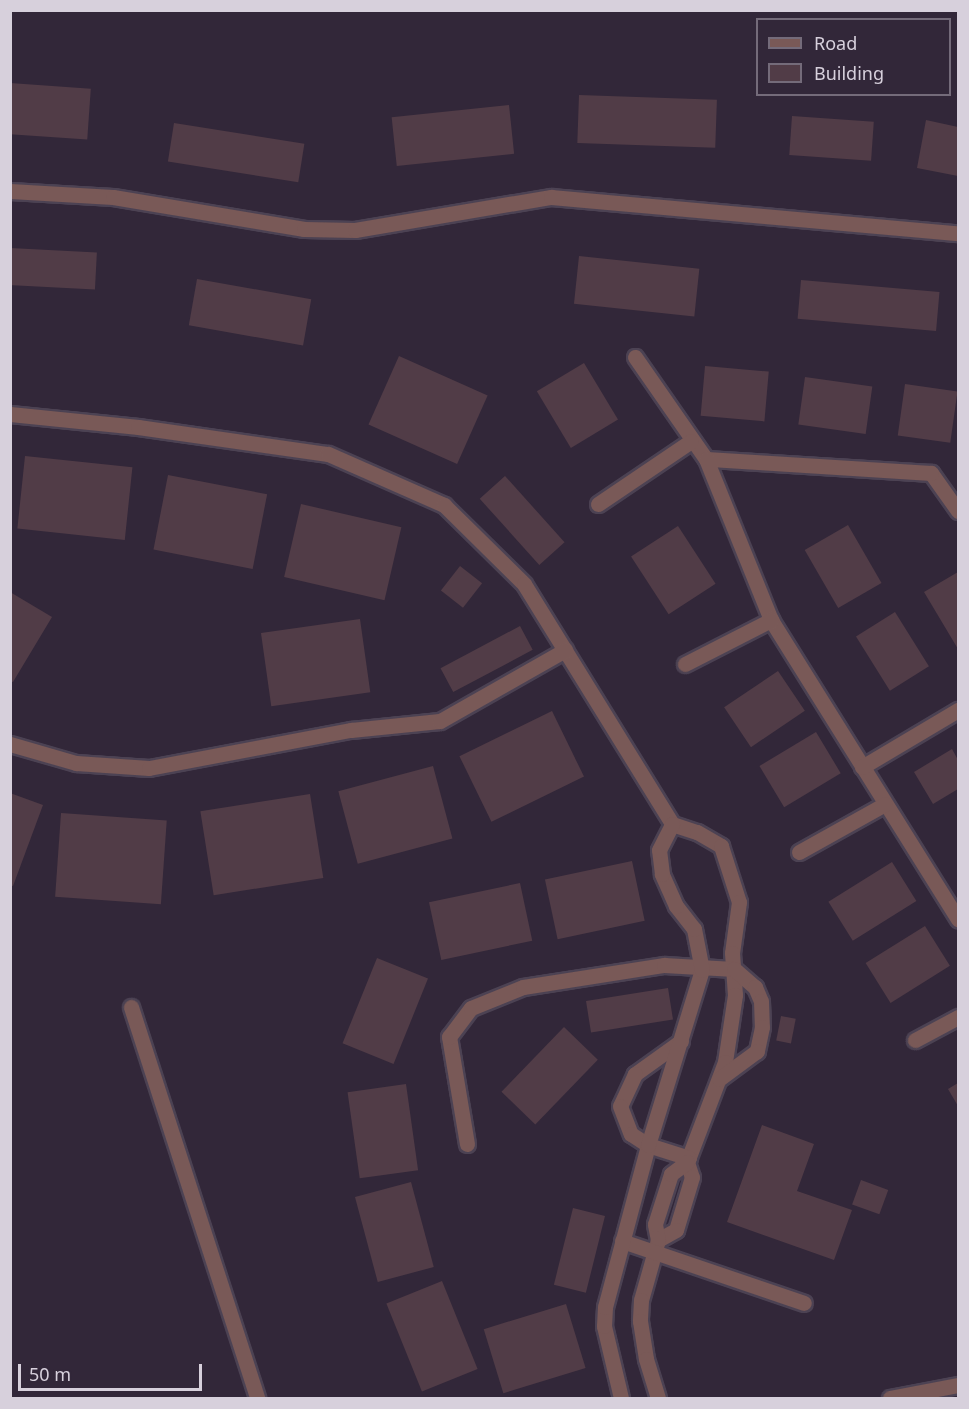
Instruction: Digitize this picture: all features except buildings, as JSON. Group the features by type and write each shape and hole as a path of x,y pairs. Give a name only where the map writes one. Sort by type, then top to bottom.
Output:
{"street":[{"path":"10,191 113,196 304,229 355,230 551,197 958,233"},
{"path":"635,357 706,459 771,620 958,919"},
{"path":"10,414 138,427 328,454 444,505 524,584 672,824 697,832 721,846 739,902 734,969 735,995 725,1062 688,1160 671,1174 655,1224 656,1246 640,1321 658,1398"},
{"path":"598,504 692,441"},
{"path":"706,459 931,473 958,511"},
{"path":"685,664 771,620"},
{"path":"10,744 76,763 149,768 351,730 440,721 566,650"},
{"path":"862,767 958,710"},
{"path":"799,852 885,804"},
{"path":"621,1398 604,1326 622,1241 648,1145 702,970 694,929 676,906 662,874 659,850 672,824"},
{"path":"467,1144 449,1037 471,1008 523,987 606,971 664,965 702,970 734,969 755,987 761,1001 762,1027 757,1051 719,1079"},
{"path":"131,1007 257,1398"},
{"path":"915,1040 958,1017"},
{"path":"681,1041 654,1057 624,1091 620,1106 624,1123 631,1134 648,1145 688,1160"},
{"path":"656,1246 676,1230 692,1177 688,1160"},
{"path":"622,1241 656,1246 804,1303"},
{"path":"890,1398 958,1385"}]}
